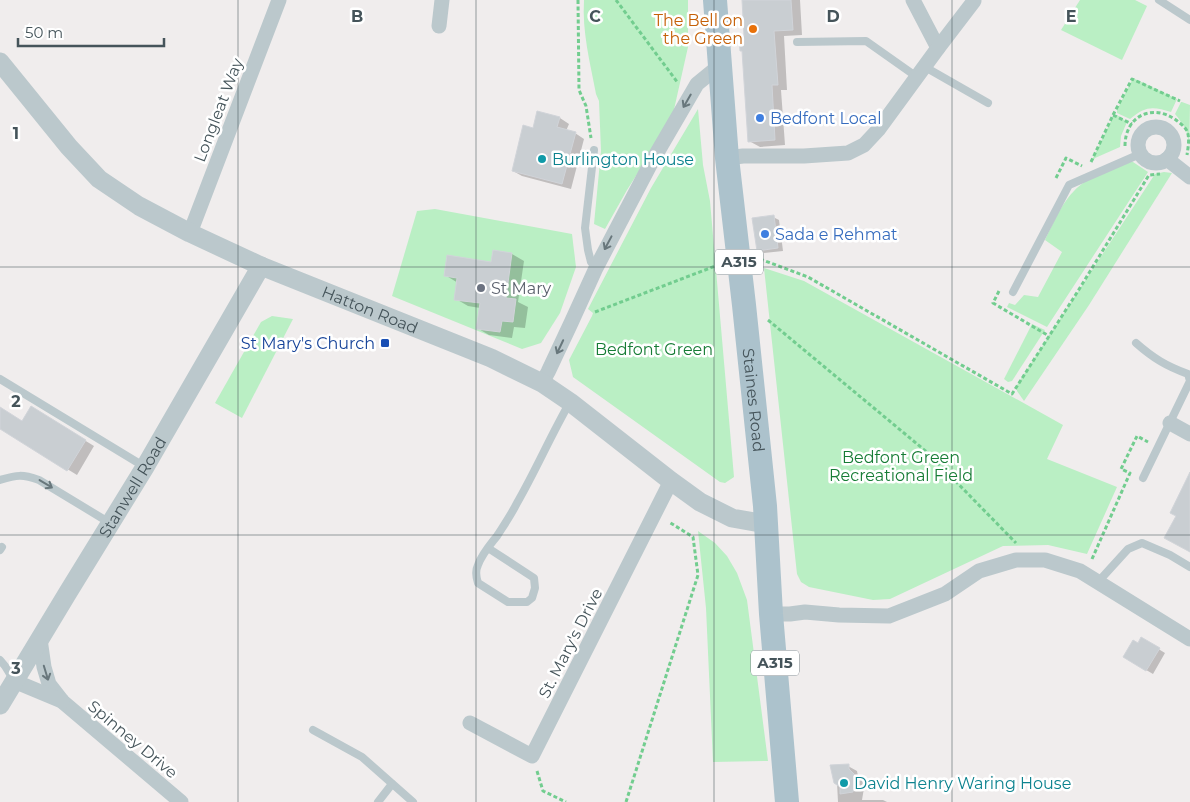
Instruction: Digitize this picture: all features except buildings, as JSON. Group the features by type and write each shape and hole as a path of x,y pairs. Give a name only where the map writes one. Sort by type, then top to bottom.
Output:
{"main road":[{"name":"Staines Road","path":"716,0 727,158 766,524 771,614 787,802"}],"street":[{"name":"Longleat Way","path":"190,233 279,0"},
{"path":"439,26 442,0"},
{"path":"913,0 938,48"},
{"path":"727,158 848,153 864,145 878,130 974,0"},
{"name":"Hatton Road","path":"0,62 69,147 99,179 139,206 190,233 261,266 491,358 542,383 570,402 671,482 700,502 732,518 766,524"},
{"path":"542,383 596,268 651,163 697,84 720,66"},
{"path":"1153,126 1159,126 1169,132 1174,143 1171,155 1162,162 1149,162 1132,154 1138,149 1137,143 1142,132 1153,126"},
{"path":"1167,159 1190,177"},
{"name":"Stanwell Road","path":"0,704 145,467 261,266"},
{"path":"1170,423 1190,434"},
{"name":"St. Mary's Drive","path":"532,756 671,482"},
{"path":"771,614 805,612 889,616 945,594 979,571 1016,560 1045,560 1080,571 1190,639"},
{"name":"Spinney Drive","path":"40,639 44,667 49,684 63,702 181,802"},
{"name":"Spinney Drive","path":"14,681 63,702"},
{"path":"470,723 532,756"}],"lane":[{"path":"1158,0 1190,20"},
{"path":"797,42 866,41 921,72 988,104"},
{"path":"594,150 585,228 591,262 596,268"},
{"path":"1013,292 1069,185 1132,154"},
{"path":"1136,343 1151,356 1172,369 1188,374 1190,381 1143,478"},
{"path":"0,379 145,467"},
{"path":"488,548 534,578 535,588 532,598 527,602 508,602 478,583 476,576 478,565 488,548 517,504 570,402"},
{"path":"0,480 17,475 39,480 111,523"},
{"path":"1098,582 1128,549 1142,543 1170,555 1190,567"},
{"path":"0,660 14,681"},
{"path":"313,730 362,757 413,802"},
{"path":"378,802 392,784"}],"path":[{"path":"578,0 579,90 586,106 594,150"},
{"path":"616,0 683,90"},
{"path":"1087,169 1132,80 1180,101"},
{"path":"1132,154 1125,138 1129,127 1139,116 1150,112 1162,113 1172,117 1187,131 1189,142 1187,155 1190,160"},
{"path":"1113,116 1132,124"},
{"path":"755,257 808,277 1012,394 1148,175"},
{"path":"593,313 721,263"},
{"path":"1001,287 993,303 1049,336"},
{"path":"766,319 928,453 1019,546"},
{"path":"626,802 698,575 693,538 655,512"},
{"path":"532,756 543,791 566,802"}],"green space":[{"path":"584,0 688,0 688,47 673,114 605,229 594,224 601,151 599,101 587,47 584,24"},
{"path":"1080,0 1135,0 1147,6 1122,60 1061,30"},
{"path":"1133,78 1177,99 1171,112 1149,108 1130,119 1117,113"},
{"path":"1181,102 1190,105 1189,155 1187,133 1175,114"},
{"name":"Bedfont Green","path":"698,109 703,165 710,201 734,477 725,483 720,482 573,377 569,360 592,316 593,313 588,309 651,188"},
{"path":"1117,115 1127,122 1121,136 1120,147 1095,158 1093,161 1113,117"},
{"path":"1127,158 1148,172 1047,327 1007,307 1009,303 1015,305 1024,295 1038,297 1062,252 1045,240 1052,224 1070,195 1088,180"},
{"path":"1172,173 1089,305 1024,401 1017,391 1017,385 1155,174"},
{"path":"435,209 572,234 576,267 560,313 541,343 522,349 392,296 417,211"},
{"name":"Bedfont Green Recreational Field","path":"764,268 804,281 1063,425 1047,459 1117,487 1087,554 1048,545 1003,546 890,599 873,600 809,587 801,582 797,574"},
{"path":"272,316 293,319 242,418 215,403 261,322"},
{"path":"1032,324 1045,330 1012,381 1008,382 1004,379"},
{"path":"698,531 715,543 727,556 737,573 747,600 768,761 713,762 706,608"}],"place":[{"name":"The Bell on the Green","path":"753,29"},
{"name":"Bedfont Local","path":"760,118"},
{"name":"Burlington House","path":"542,159"},
{"name":"Sada e Rehmat","path":"765,234"},
{"name":"St Mary","path":"481,288"},
{"name":"St Mary's Church","path":"385,343"},
{"name":"David Henry Waring House","path":"844,783"}]}
